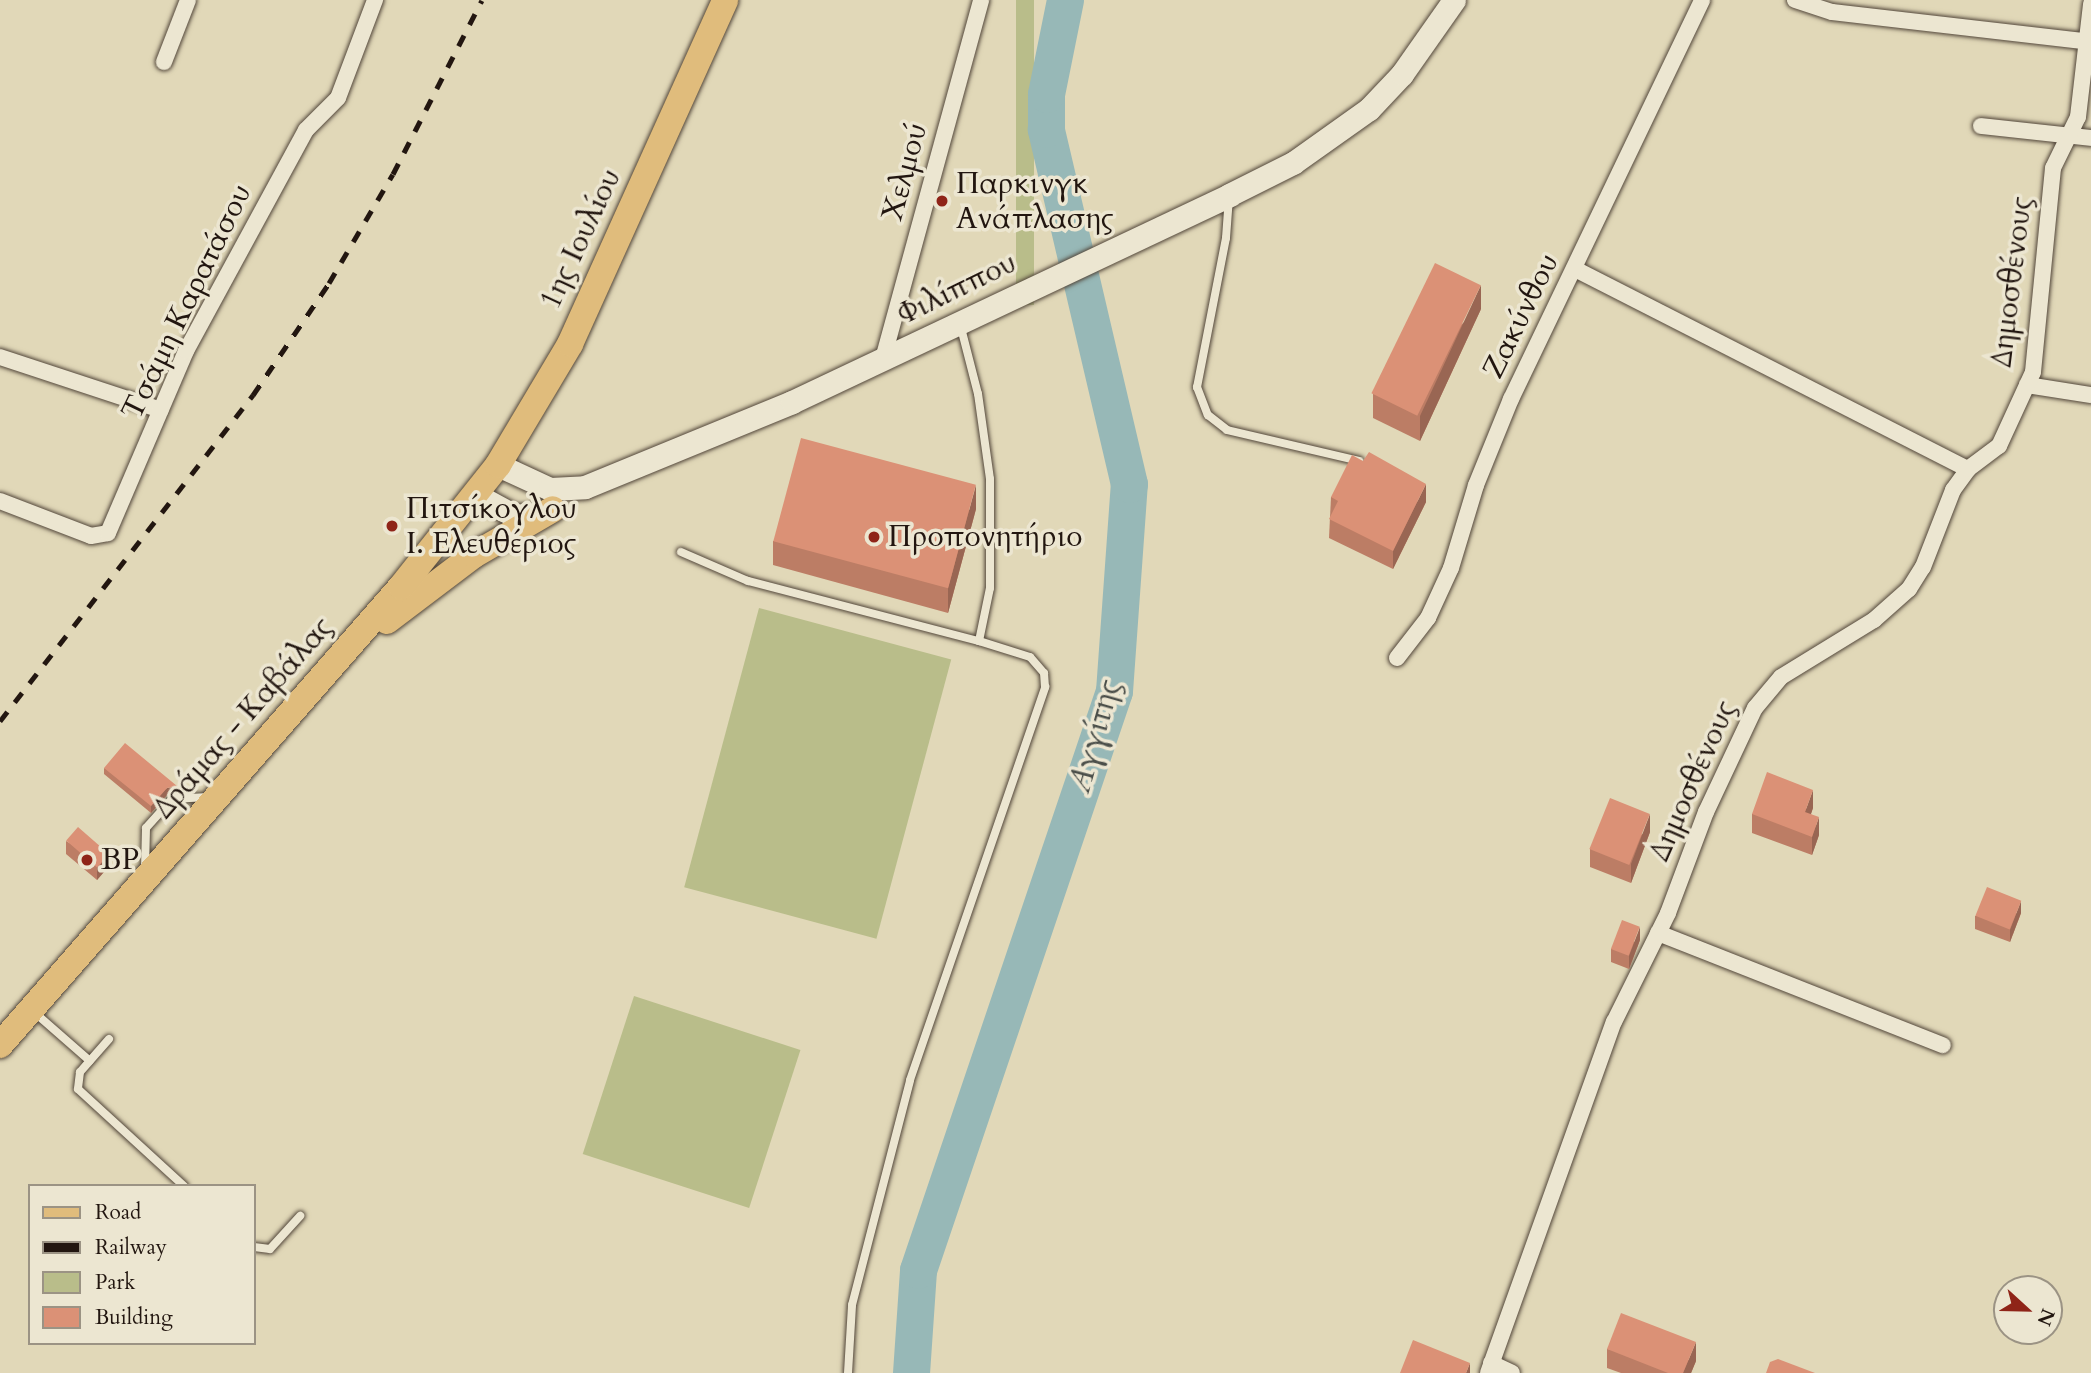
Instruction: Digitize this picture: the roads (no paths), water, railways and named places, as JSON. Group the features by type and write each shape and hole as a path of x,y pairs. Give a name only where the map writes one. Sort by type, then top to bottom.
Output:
{"main road":[{"name":"1ης Ιουλίου","path":"476,495 498,466 570,344 725,0"},
{"name":"Φιλίππου","path":"476,495 515,516 539,516 585,487 792,402 1293,163 1369,109 1402,74 1454,0"},
{"name":"Φιλίππου","path":"498,466 550,489 585,487"},
{"name":"Δράμας - Καβάλας","path":"0,1045 344,654 476,495"},
{"path":"344,654 474,555 553,509"}],"street":[{"path":"164,62 188,0"},
{"name":"Τσάμη Καρατάσου","path":"0,501 91,536 108,533 186,351 306,130 338,98 375,0"},
{"name":"Χελμού","path":"883,359 981,0"},
{"name":"Ζακύνθου","path":"1397,658 1428,618 1451,568 1476,485 1511,399 1702,0"},
{"path":"1795,0 1832,12 2088,42"},
{"name":"Δημοσθένους","path":"1490,1368 1614,1022 1658,933 1706,812 1759,699 1790,670 1874,620 1903,595 1920,575 1953,490 1968,469 1999,446 2027,385 2037,356 2053,168 2078,117 2091,4"},
{"path":"1981,126 2091,138"},
{"path":"1575,269 1968,469"},
{"path":"0,356 161,410"},
{"path":"2027,385 2091,395"},
{"path":"1658,933 1943,1045"},
{"path":"1490,1368 1511,1373"}],"lane":[{"path":"1229,195 1226,238 1197,387 1208,415 1227,430 1366,463"},
{"path":"960,324 978,394 990,479 990,587 979,641"},
{"path":"681,552 748,580 1030,657 1044,673 1044,694 910,1080 852,1305 848,1373"},
{"path":"31,1009 90,1061"},
{"path":"109,1039 77,1077 78,1089 182,1184"},
{"path":"256,1247 270,1249 300,1216"}],"waterway":[{"name":"Αγγίτης","path":"911,1373 918,1270 1114,691 1129,484 1046,129 1046,94 1065,0"}],"railway":[{"path":"0,721 253,395 329,283 393,174 482,0"}],"place":[{"name":"Παρκινγκ Ανάπλασης","path":"942,201"},
{"name":"Πιτσίκογλου Ι. Ελευθέριος","path":"392,526"},
{"name":"Προπονητήριο","path":"874,537"},
{"name":"BP","path":"87,860"}]}
